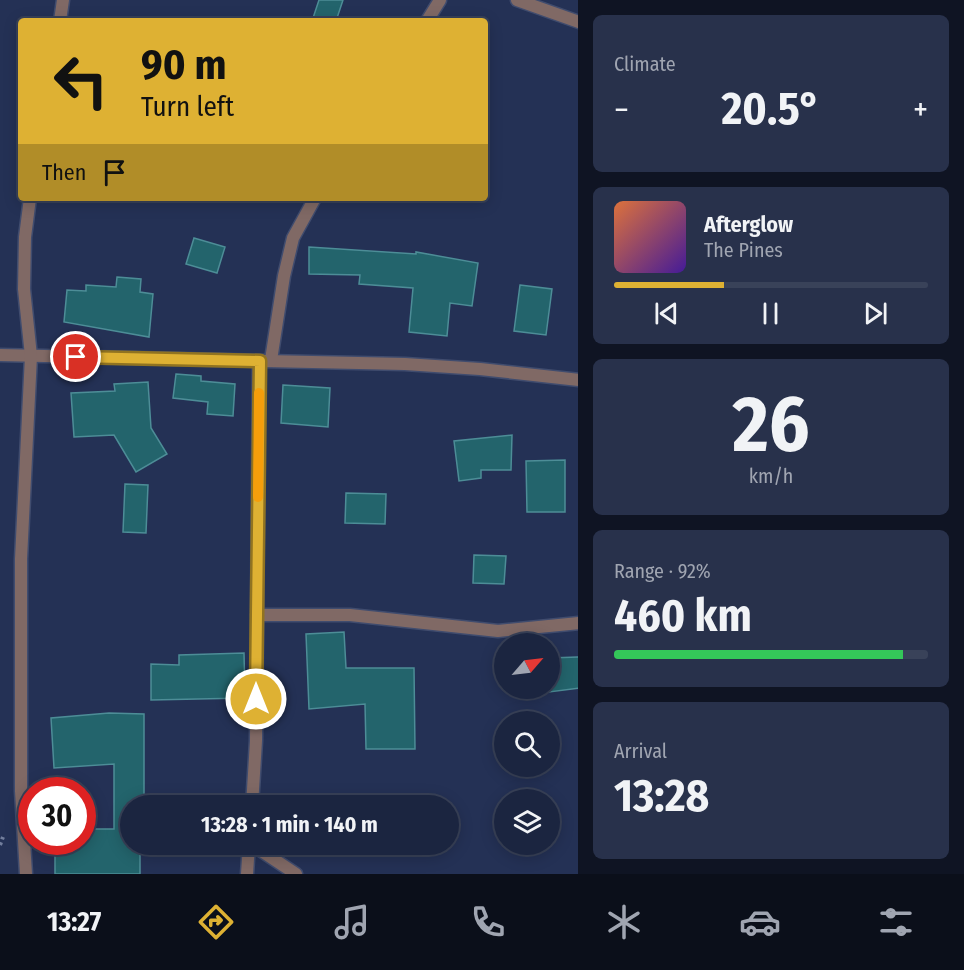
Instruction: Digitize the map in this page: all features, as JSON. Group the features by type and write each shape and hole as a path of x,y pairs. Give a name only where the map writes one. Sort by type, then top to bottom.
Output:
{"street":[{"path":"60,18 63,0"},
{"path":"429,18 440,0"},
{"path":"517,0 544,4 578,21"},
{"path":"26,874 21,791 21,559 31,356 24,289 25,237 30,201"},
{"path":"253,795 265,361 293,238 313,201"},
{"path":"0,355 416,365 480,369 578,380"},
{"path":"257,615 350,615 498,631 578,623"},
{"path":"247,874 249,855"},
{"path":"267,855 296,874"}],"building":[{"path":"319,0 343,0 337,18 313,18"},
{"path":"194,238 225,247 217,273 186,264"},
{"path":"309,247 416,254 416,252 478,263 472,306 450,303 447,336 409,332 413,288 359,284 360,275 309,274"},
{"path":"117,277 141,279 140,292 153,294 149,337 64,322 67,290 86,291 86,285 116,287"},
{"path":"520,285 552,289 546,335 514,331"},
{"path":"176,374 201,376 201,381 235,384 233,416 207,414 208,402 173,398"},
{"path":"148,382 151,428 167,454 136,472 114,435 74,437 71,393 115,391 114,384"},
{"path":"283,385 330,388 328,427 281,423"},
{"path":"512,435 511,470 481,470 481,478 459,481 454,441"},
{"path":"565,460 565,512 527,512 526,461"},
{"path":"125,484 148,485 146,533 123,532"},
{"path":"346,493 386,494 385,524 345,523"},
{"path":"474,555 506,556 504,584 473,583"},
{"path":"344,632 346,668 414,668 415,749 366,749 365,704 309,709 306,634"},
{"path":"244,653 245,698 151,700 151,664 179,665 179,655"},
{"path":"578,657 578,688 560,691 560,658"},
{"path":"109,713 144,714 144,795 120,795 120,855 140,855 140,874 55,874 55,855 96,855 96,829 114,829 114,764 54,768 51,718"}],"slow traffic":[{"path":"258,497 259,393"}],"route":[{"path":"76,357 260,361 256,699"}]}
